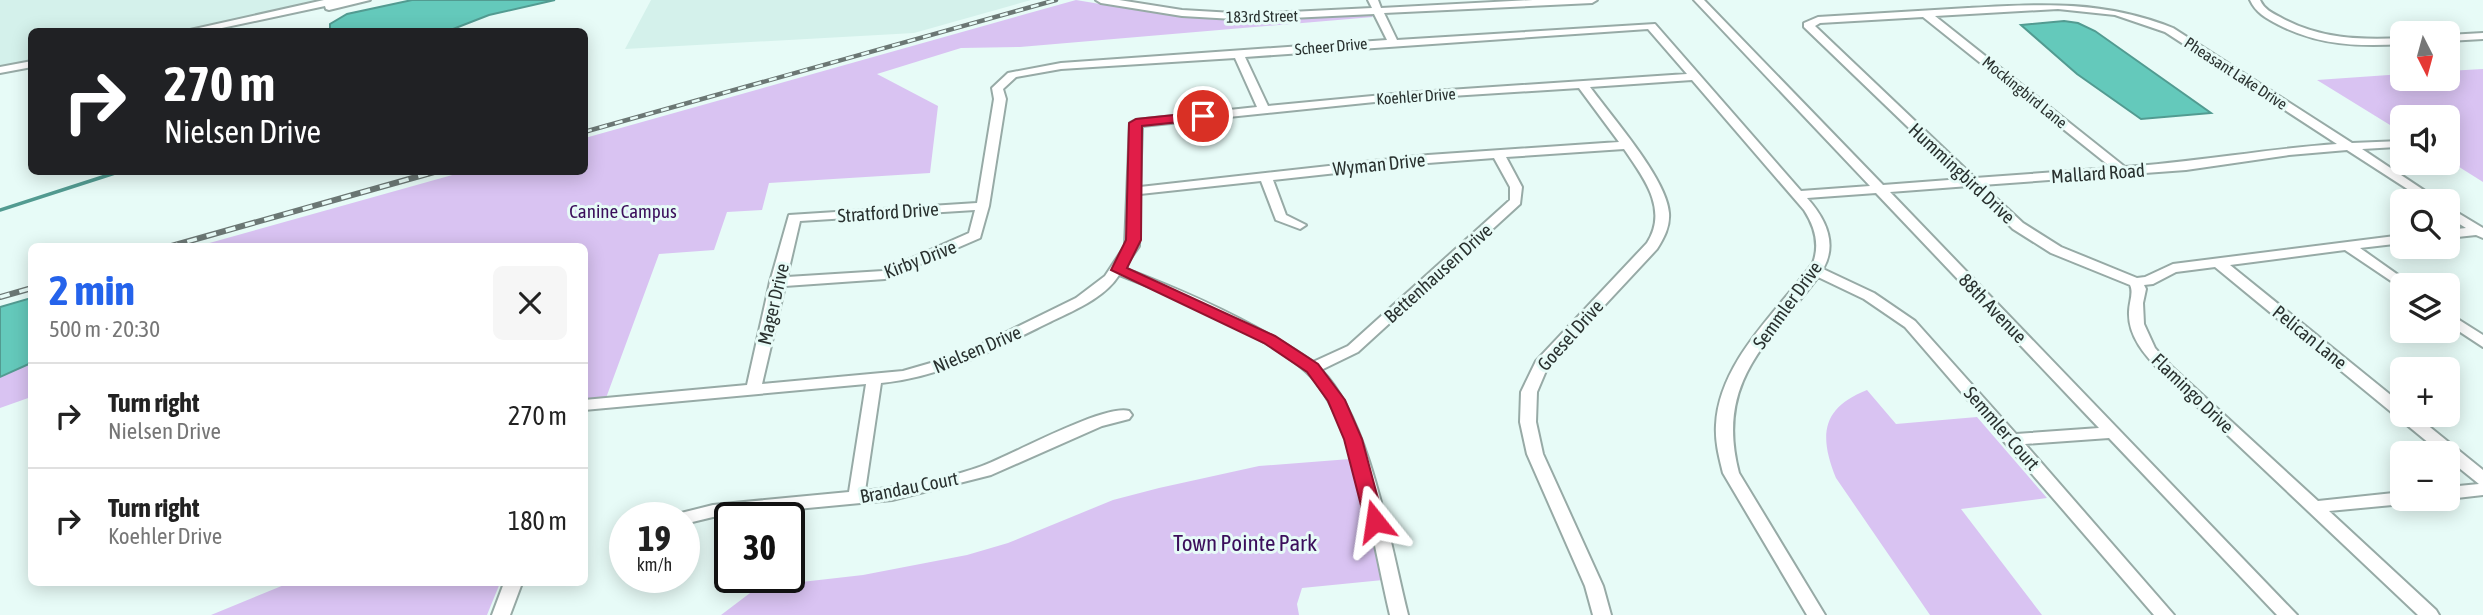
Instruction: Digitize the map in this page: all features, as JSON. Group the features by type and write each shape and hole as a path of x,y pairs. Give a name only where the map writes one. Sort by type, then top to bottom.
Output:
{"street":[{"path":"205,28 338,0"},
{"path":"234,28 365,0"},
{"name":"183rd Street","path":"1101,0 1162,11 1231,17 1473,0"},
{"name":"183rd Street","path":"1133,0 1185,8 1248,11 1592,0"},
{"name":"88th Avenue","path":"1699,0 2288,615"},
{"path":"1998,0 2013,4"},
{"path":"2255,0 2259,8 2304,33 2340,42 2390,41"},
{"name":"Pheasant Lake Drive","path":"1812,31 1808,25 1818,20 1926,14 2013,4 2088,7 2115,11 2154,23 2416,189"},
{"path":"1375,6 1392,41"},
{"name":"Mockingbird Lane","path":"1926,14 2123,171"},
{"name":"Scheer Drive","path":"1012,75 1143,59 1239,55 1392,41 1651,26"},
{"name":"Semmler Drive","path":"1651,26 1798,195 1814,215 1824,239 1823,254 1815,270 1767,330 1731,387 1721,422 1723,448 1731,473 1816,615"},
{"name":"Hummingbird Drive","path":"1812,31 2018,226 2041,242 2135,282"},
{"path":"2460,37 2483,36"},
{"path":"1239,55 1264,110"},
{"path":"1,72 28,65"},
{"path":"1,72 28,69"},
{"name":"Kirby Drive","path":"777,282 885,275 975,234 983,206 1000,99 997,88 1012,75"},
{"name":"Koehler Drive","path":"1136,123 1404,96 1696,77"},
{"name":"Goesel Drive","path":"1582,84 1659,196 1663,216 1660,232 1652,246 1541,364 1532,377 1525,404 1532,448 1602,615"},
{"name":"Nielsen Drive","path":"588,405 874,381 920,372 967,357 1081,301 1118,270 1133,240 1136,123"},
{"name":"Mallard Road","path":"1798,195 2123,171 2390,144"},
{"name":"Wyman Drive","path":"1135,191 1498,154 1625,145"},
{"name":"Bettenhausen Drive","path":"1312,368 1353,349 1516,201 1516,187 1498,154"},
{"path":"1265,176 1281,217 1300,225"},
{"name":"Stratford Drive","path":"794,218 983,206"},
{"name":"Mager Drive","path":"754,390 794,218"},
{"path":"2460,219 2481,232"},
{"path":"2460,233 2481,232"},
{"path":"2135,282 2148,281 2173,268 2390,241"},
{"path":"2349,247 2390,276"},
{"name":"Pelican Lane","path":"2218,262 2390,403"},
{"path":"1118,270 1270,340 1312,368 1336,400 1353,439 1399,615"},
{"name":"Semmler Court","path":"1815,270 1869,296 1910,324 2165,615"},
{"name":"Flamingo Drive","path":"2135,282 2139,289 2133,314 2144,345 2430,615"},
{"path":"2460,326 2483,342"},
{"path":"856,498 874,381"},
{"name":"Brandau Court","path":"700,514 892,494 985,471 1027,455 1097,422 1124,415"},
{"name":"Pelican Lane","path":"2420,427 2483,479"},
{"path":"2014,440 2112,432"},
{"path":"2460,492 2483,489"},
{"path":"2314,506 2390,499"},
{"path":"500,615 512,586"}],"shaded area":[{"path":"0,0 343,0 208,28 28,28 28,66 0,71"},
{"path":"412,0 555,0 489,15 456,28 330,28 330,24 347,14"},
{"path":"651,0 1031,0 914,33 625,49"},
{"path":"2064,21 2078,23 2095,31 2211,113 2141,119 2077,74 2021,25"},
{"path":"28,299 28,364 0,377 0,307"}],"green space":[{"name":"Canine Campus","path":"1076,0 1154,13 1223,18 1369,14 1373,17 1020,47 961,48 877,74 938,106 930,173 769,183 762,210 727,212 714,250 659,254 606,398 588,399 588,243 209,243 452,175 588,175 588,137"},
{"path":"2483,69 2483,182 2460,168 2460,105 2390,105 2390,125 2317,80 2390,75 2390,91 2460,91 2460,70"},
{"path":"28,364 28,398 0,408 0,377"},
{"path":"1867,390 1896,424 1977,417 2047,498 1961,509 2042,615 1930,615 1836,478 1827,449 1826,436 1832,415 1840,405"},
{"name":"Town Pointe Park","path":"1350,459 1383,580 1302,588 1297,604 1299,615 721,615 750,593 805,593 805,582 863,575 967,555 1008,543 1113,500 1259,466"},
{"path":"282,586 499,586 487,615 211,615"}],"waterway":[{"path":"0,210 109,175"}],"railway":[{"path":"588,131 1056,0"},
{"path":"182,243 423,175"},
{"path":"0,297 28,289"}],"route":[{"path":"1203,116 1136,123 1133,240 1118,270 1270,340 1312,368 1324,380 1336,400 1353,439 1375,521"}]}
